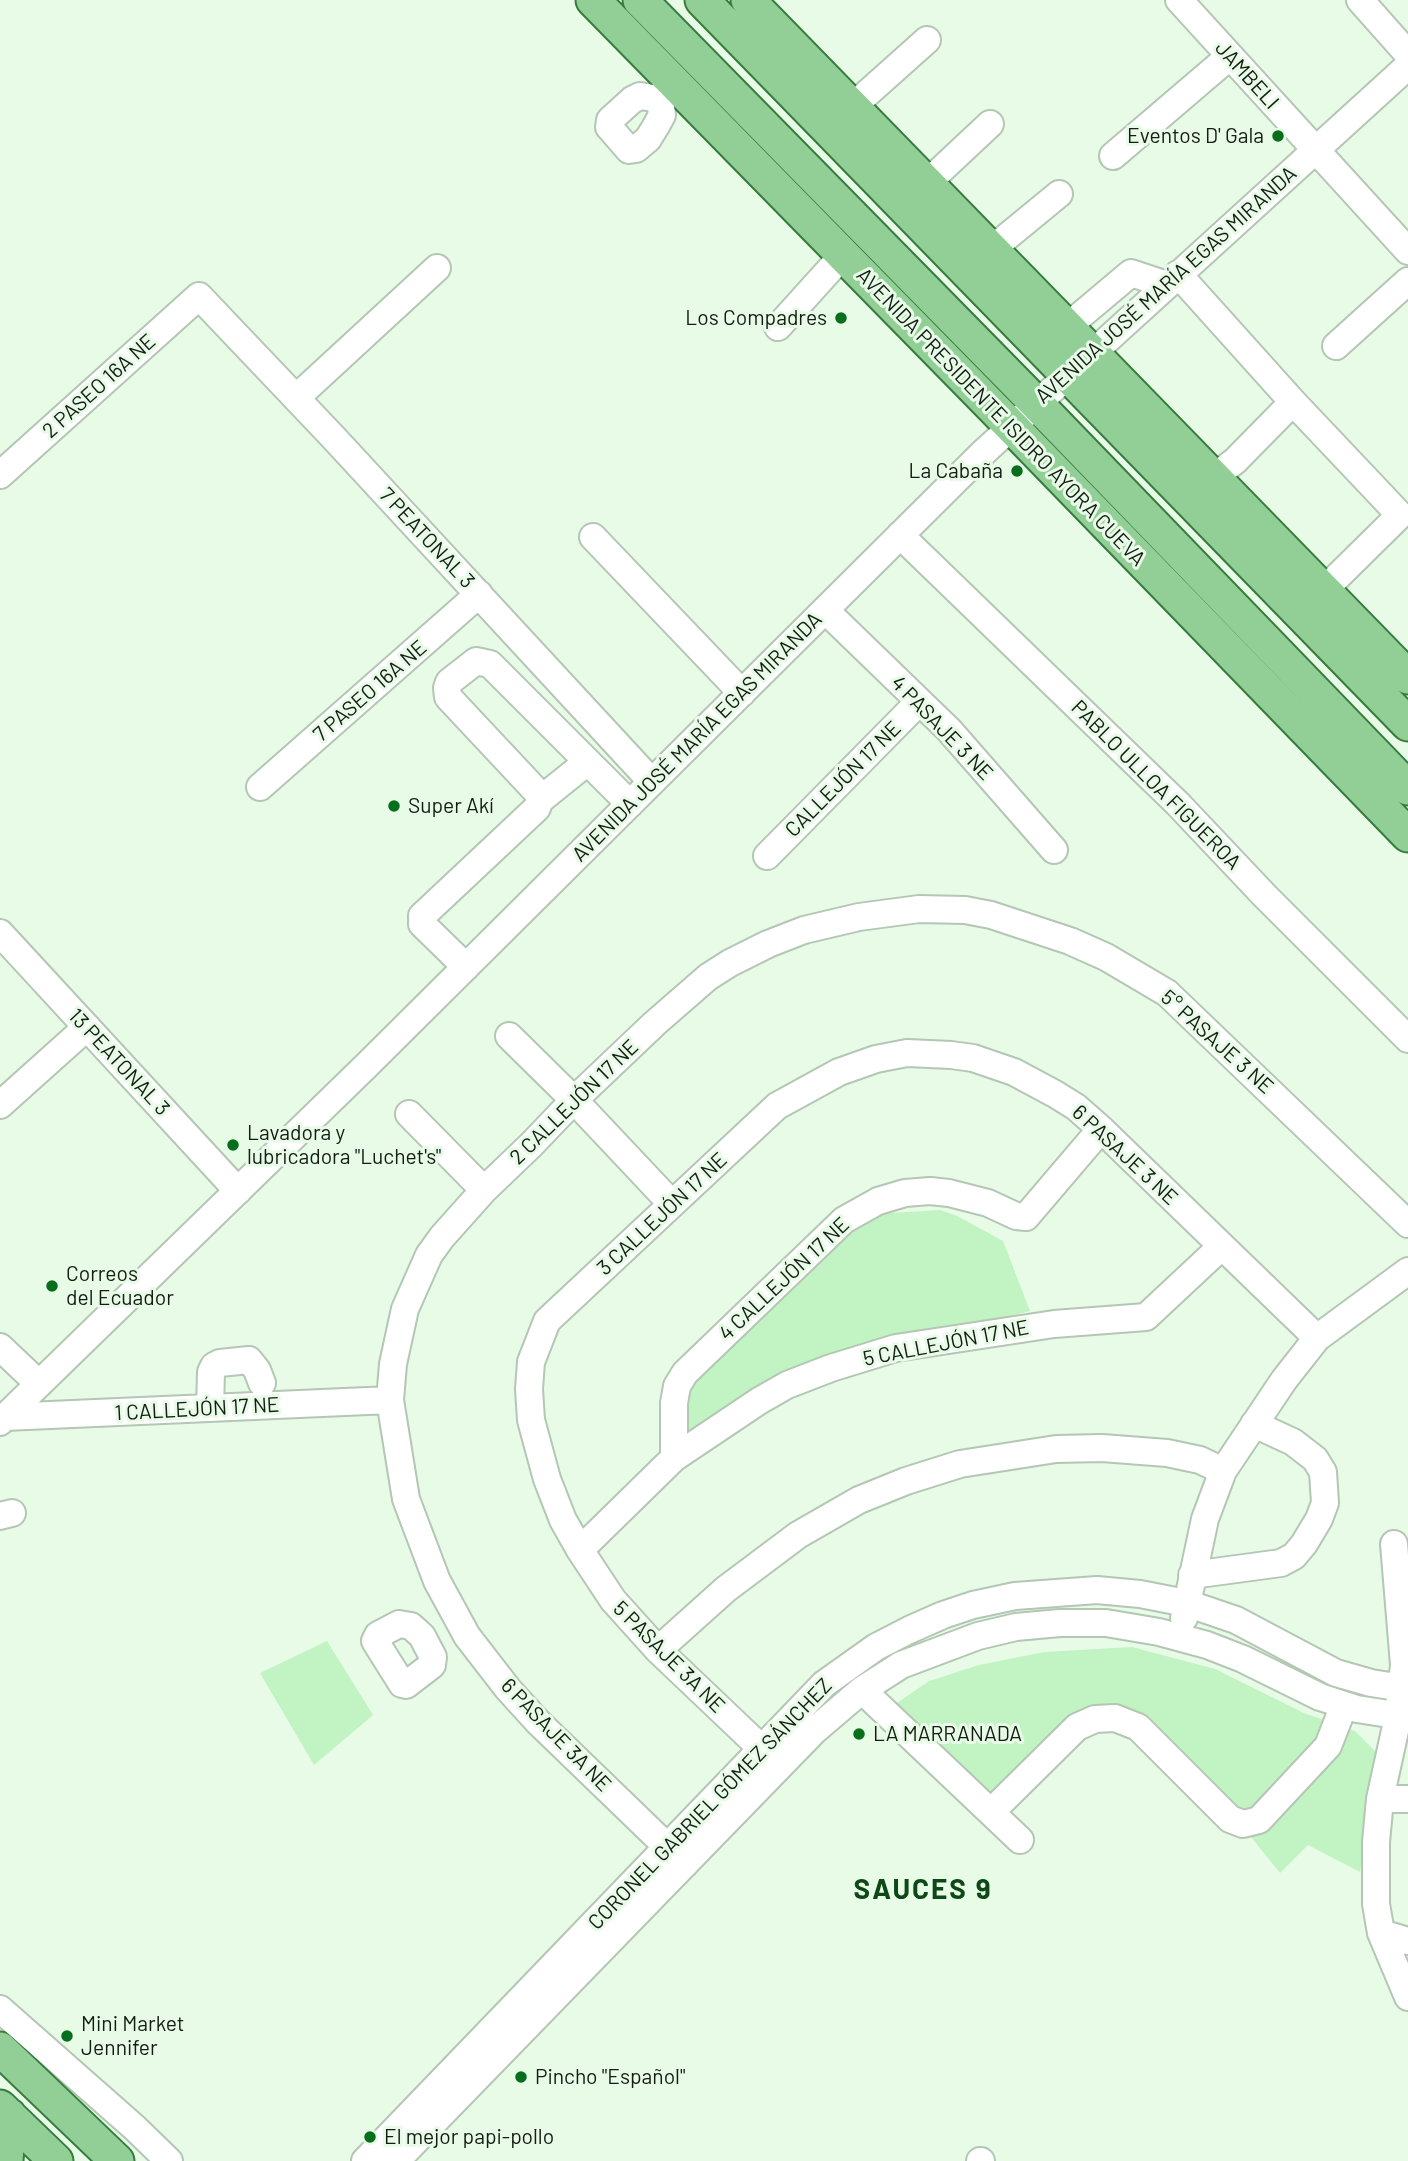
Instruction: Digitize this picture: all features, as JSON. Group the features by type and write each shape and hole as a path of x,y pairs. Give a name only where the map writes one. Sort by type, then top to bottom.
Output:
{"main road":[{"name":"AVENIDA PRESIDENTE ISIDRO AYORA CUEVA","path":"593,0 668,92 844,255 1408,835"},
{"name":"AVENIDA PRESIDENTE ISIDRO AYORA CUEVA","path":"640,0 1036,403 1408,788"},
{"path":"702,0 1408,724"},
{"path":"748,0 1408,677"},
{"path":"0,2049 117,2161"},
{"path":"4,2111 6,2161"},
{"path":"4,2111 56,2161"}],"street":[{"name":"JAMBELI","path":"1179,0 1408,250"},
{"path":"1360,0 1408,54"},
{"path":"852,107 927,40"},
{"path":"1113,156 1230,55"},
{"name":"AVENIDA JOSÉ MARÍA EGAS MIRANDA","path":"2,1420 466,967 1011,426 1408,66"},
{"path":"927,183 990,124"},
{"path":"992,249 1059,194"},
{"path":"778,327 844,255"},
{"path":"296,398 437,268"},
{"path":"1068,326 1131,273 1172,280 1293,402 1400,514 1324,590"},
{"path":"1336,346 1408,281"},
{"name":"7 PEATONAL 3","path":"199,296 652,782"},
{"name":"2 PASEO 16A NE","path":"0,475 199,296"},
{"path":"1214,477 1235,461 1293,402"},
{"name":"PABLO ULLOA FIGUEROA","path":"900,535 1178,803 1265,896 1408,1039"},
{"path":"593,537 742,693"},
{"name":"7 PASEO 16A NE","path":"260,787 479,594"},
{"name":"4 PASAJE 3 NE","path":"825,610 949,730 1055,850"},
{"path":"540,800 537,792 448,697 449,682 476,661 490,664 586,763 630,804"},
{"name":"CALLEJÓN 17 NE","path":"767,856 919,702"},
{"path":"466,967 422,924 422,916 537,808 540,800 586,763"},
{"name":"5° PASAJE 3 NE","path":"785,937 879,913 919,909 965,910 1033,927 1106,957 1167,993 1408,1224"},
{"name":"13 PEATONAL 3","path":"0,933 238,1191"},
{"name":"2 CALLEJÓN 17 NE","path":"405,1309 429,1255 442,1237 484,1190 574,1100 708,977 750,952 785,937"},
{"path":"0,1105 87,1027"},
{"path":"509,1036 672,1204"},
{"name":"6 PASAJE 3 NE","path":"777,1106 857,1065 892,1056 924,1052 973,1058 1014,1072 1076,1107 1317,1338"},
{"name":"3 CALLEJÓN 17 NE","path":"547,1321 777,1106"},
{"path":"409,1114 484,1190"},
{"name":"4 CALLEJÓN 17 NE","path":"674,1458 674,1397 685,1373 844,1220 878,1201 930,1191 949,1192 988,1203 1016,1216 1026,1217 1101,1129"},
{"name":"5 CALLEJÓN 17 NE","path":"580,1550 674,1458 780,1388 879,1353 1054,1324 1146,1317 1222,1246"},
{"path":"1180,1638 1205,1519 1223,1471 1283,1380 1317,1338 1408,1271"},
{"name":"6 PASAJE 3A NE","path":"405,1309 396,1345 390,1400 406,1499 452,1611 485,1659 523,1705 676,1856"},
{"name":"5 PASAJE 3A NE","path":"547,1321 531,1362 530,1409 550,1487 564,1520 612,1600 658,1650 761,1748"},
{"path":"0,1348 38,1383"},
{"path":"210,1407 211,1372 214,1366 220,1363 249,1360 262,1383"},
{"name":"1 CALLEJÓN 17 NE","path":"2,1420 210,1407 390,1400"},
{"path":"1192,1575 1281,1563 1294,1556 1319,1519 1325,1503 1323,1472 1315,1459 1293,1442 1254,1424"},
{"path":"658,1650 726,1589 799,1535 859,1500 906,1481 960,1464 1056,1449 1102,1448 1167,1452 1200,1460 1223,1471"},
{"path":"1394,1544 1405,1688 1403,1717 1380,1799 1376,1842 1376,1904 1381,1933 1408,1997"},
{"name":"CORONEL GABRIEL GÓMEZ SÁNCHEZ","path":"396,2161 676,1856 761,1748 824,1684 876,1647 943,1615 1015,1596 1061,1591 1097,1590 1140,1594 1186,1603 1244,1624 1336,1672 1371,1683 1405,1688"},
{"path":"386,1660 422,1636 452,1611"},
{"name":"CORONEL GABRIEL GÓMEZ SÁNCHEZ","path":"365,2161 442,2075 676,1856 727,1837 815,1730 862,1690 901,1665 978,1636 1016,1627 1106,1623 1207,1645 1344,1705 1403,1717"},
{"path":"862,1690 1020,1840"},
{"path":"991,1812 1077,1727 1095,1718 1115,1718 1138,1727 1230,1819 1243,1824 1259,1820 1328,1746 1344,1705"},
{"path":"1380,1799 1408,1799"},
{"path":"1381,1933 1408,1941"},
{"path":"0,2009 169,2161"},
{"path":"0,2155 6,2161"}],"green space":[{"path":"940,1210 957,1216 1003,1241 1030,1311 879,1349 684,1449 678,1406 697,1374 852,1223 874,1214"},
{"path":"327,1641 373,1715 314,1765 260,1673"},
{"path":"1132,1647 1215,1669 1304,1713 1355,1731 1380,1756 1360,1872 1308,1845 1280,1873 1193,1765 1157,1727 1110,1724 1091,1733 1049,1770 995,1804 897,1703 929,1681 979,1665 1044,1652"}],"place":[{"name":"Eventos D' Gala","path":"1278,136"},
{"name":"Los Compadres","path":"841,318"},
{"name":"La Cabaña","path":"1017,471"},
{"name":"Super Akí","path":"394,806"},
{"name":"Lavadora y lubricadora \"Luchet's\"","path":"233,1145"},
{"name":"Correos del Ecuador","path":"52,1286"},
{"name":"LA MARRANADA","path":"859,1734"},
{"name":"Mini Market Jennifer","path":"67,2036"},
{"name":"Pincho \"Español\"","path":"521,2077"},
{"name":"El mejor papi-pollo","path":"370,2137"}],"district":[{"name":"SAUCES 9","path":"923,1890"}]}
